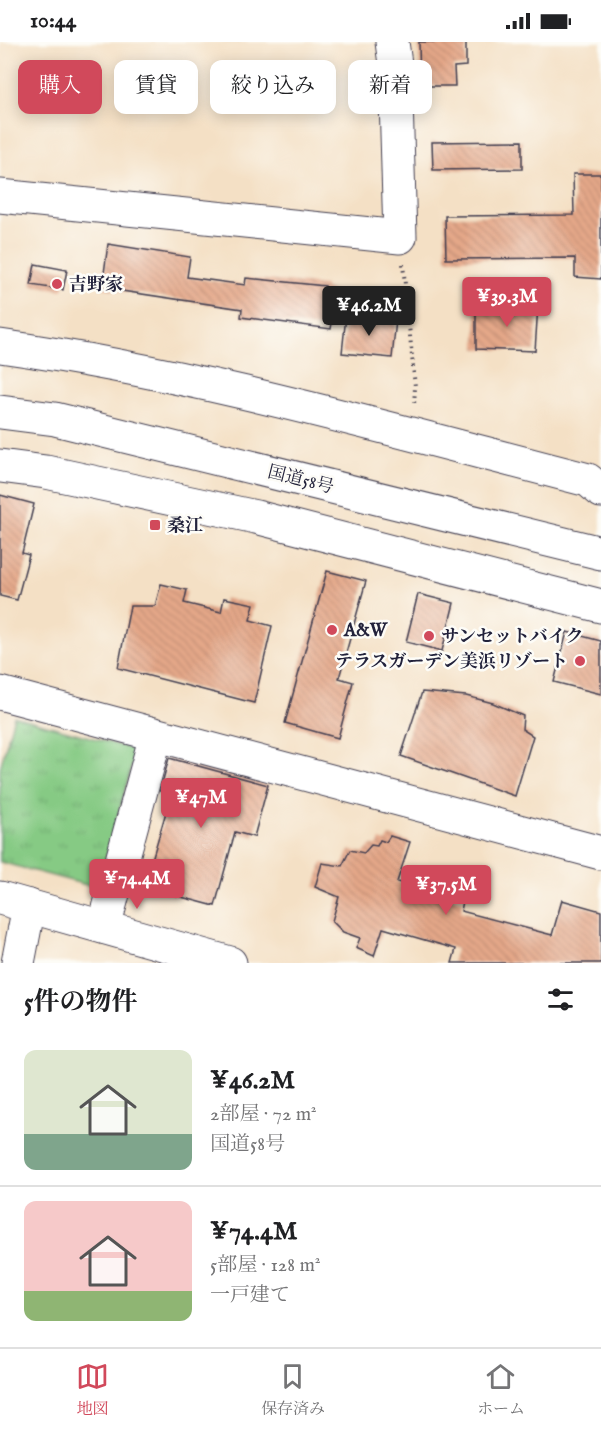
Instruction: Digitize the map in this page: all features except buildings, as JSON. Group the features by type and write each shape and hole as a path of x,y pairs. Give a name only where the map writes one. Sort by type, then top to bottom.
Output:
{"main road":[{"path":"0,196 400,237 395,64 392,42"},
{"path":"0,346 60,354 223,386 588,480 601,491"},
{"name":"国道58号","path":"0,412 55,419 601,553"},
{"path":"0,466 46,472 256,517 601,606"},
{"path":"0,693 601,853"},
{"path":"104,927 156,735"},
{"path":"18,963 15,902 230,963"}],"path":[{"path":"400,237 415,387 414,435"}],"green space":[{"path":"14,716 136,750 98,888 0,862 0,768"}],"place":[{"name":"吉野家","path":"57,284"},
{"name":"桑江","path":"155,525"},
{"name":"A&W","path":"332,630"},
{"name":"サンセットバイク","path":"429,636"},
{"name":"テラスガーデン美浜リゾート","path":"580,661"}]}
